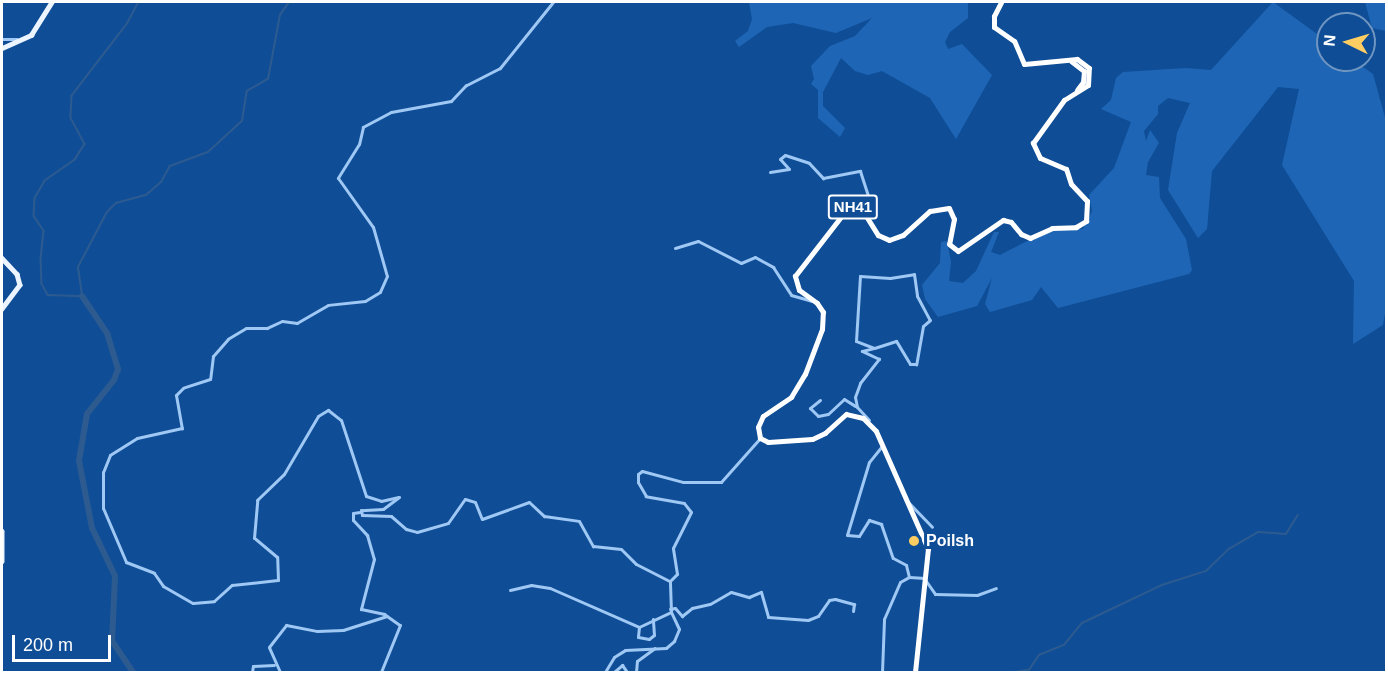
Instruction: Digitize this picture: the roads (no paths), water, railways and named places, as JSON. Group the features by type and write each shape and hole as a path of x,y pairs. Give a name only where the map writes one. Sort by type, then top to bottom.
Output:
{"highway":[{"name":"NH41","path":"816,302 797,287 798,270 827,239 845,211 858,207 867,216 878,235 891,240 930,211 949,208 954,219 949,244 958,251 1003,220 1012,222 1028,238 1052,228 1082,225 1088,214 1084,196 1071,184 1064,167 1040,158 1032,145 1038,131 1074,93 1088,85 1090,70 1081,60 1066,60 1035,66 1023,63 1014,41 994,27 994,16 1001,2"},
{"path":"816,302 822,309 824,320 805,374 788,400 761,418 760,438 773,442 818,437 846,414 863,418 877,434 928,549 927,580 915,672"}],"main road":[{"path":"2,48 37,29 52,2"},
{"path":"2,258 16,274 20,285 2,309"},
{"path":"2,531 2,561"}],"street":[{"path":"381,672 400,628 387,616 361,609 374,559 367,535 353,520 353,513 384,509 399,497 381,501 368,498 353,465 341,420 333,411 325,410 284,474 257,500 254,538 277,557 280,578 271,583 232,585 214,600 187,602 179,592 164,586 154,573 126,561 102,508 103,472 110,455 123,444 164,430 182,428 176,395 183,387 210,379 213,356 228,339 246,328 267,328 282,321 297,323 328,304 365,301 380,292 387,276 373,227 338,178 358,144 363,127 391,112 452,101 466,85 500,68 553,2"},
{"path":"2,39 18,39"},
{"path":"770,172 789,170 780,159 785,155 809,163 823,178 860,171 870,201 867,216"},
{"path":"675,248 698,241 741,263 755,257 773,267 791,295 816,302"},
{"path":"857,407 855,397 860,383 879,359 862,351 875,348 896,341 910,364 916,364 923,326 930,320 917,296 914,273 890,278 861,276 855,309 856,341 860,346 875,348"},
{"path":"819,400 810,408 818,416 828,414 844,399 857,407 877,434"},
{"path":"605,672 614,657 625,650 668,646 677,637 679,629 670,610 670,581 676,574 673,548 691,512 684,503 646,496 638,482 638,474 642,471 684,482 721,482 760,438"},
{"path":"882,446 869,462 847,536 859,536 870,520 881,524 891,553 906,565 909,577"},
{"path":"360,512 371,516 392,516 406,529 417,532 448,524 465,500 475,502 482,519 529,502 544,516 579,520 593,546 621,549 636,564 670,581"},
{"path":"908,503 914,505 932,527"},
{"path":"882,672 884,619 900,582 909,577 927,580 935,594 978,595 996,588"},
{"path":"510,590 535,585 550,588 639,627"},
{"path":"639,627 675,608 682,616 692,608 735,592 749,597 763,592 768,617 808,620 819,616 829,600 835,599 854,604 853,610"},
{"path":"280,672 274,665 269,647 286,625 317,631 343,630 387,616"},
{"path":"639,627 638,637 649,639 654,632 653,619"},
{"path":"636,672 637,661 656,648"},
{"path":"252,672 253,666 274,665"},
{"path":"614,672 622,665 627,672"}],"waterway":[{"path":"139,2 128,23 72,96 71,118 85,144 75,160 45,181 35,198 34,216 44,231 41,258 42,284 48,295 82,296 78,267 107,212 116,203 146,195 161,182 170,166 208,152 242,121 247,91 268,79 280,15 289,2"},
{"path":"82,296 107,333 118,369 114,380 87,414 79,461 92,528 115,576 112,641 133,672"},
{"path":"1014,672 1029,670 1039,655 1064,645 1082,623 1162,585 1206,571 1229,549 1259,532 1286,534 1298,515"}],"place":[{"name":"Poilsh","path":"914,541"}]}
